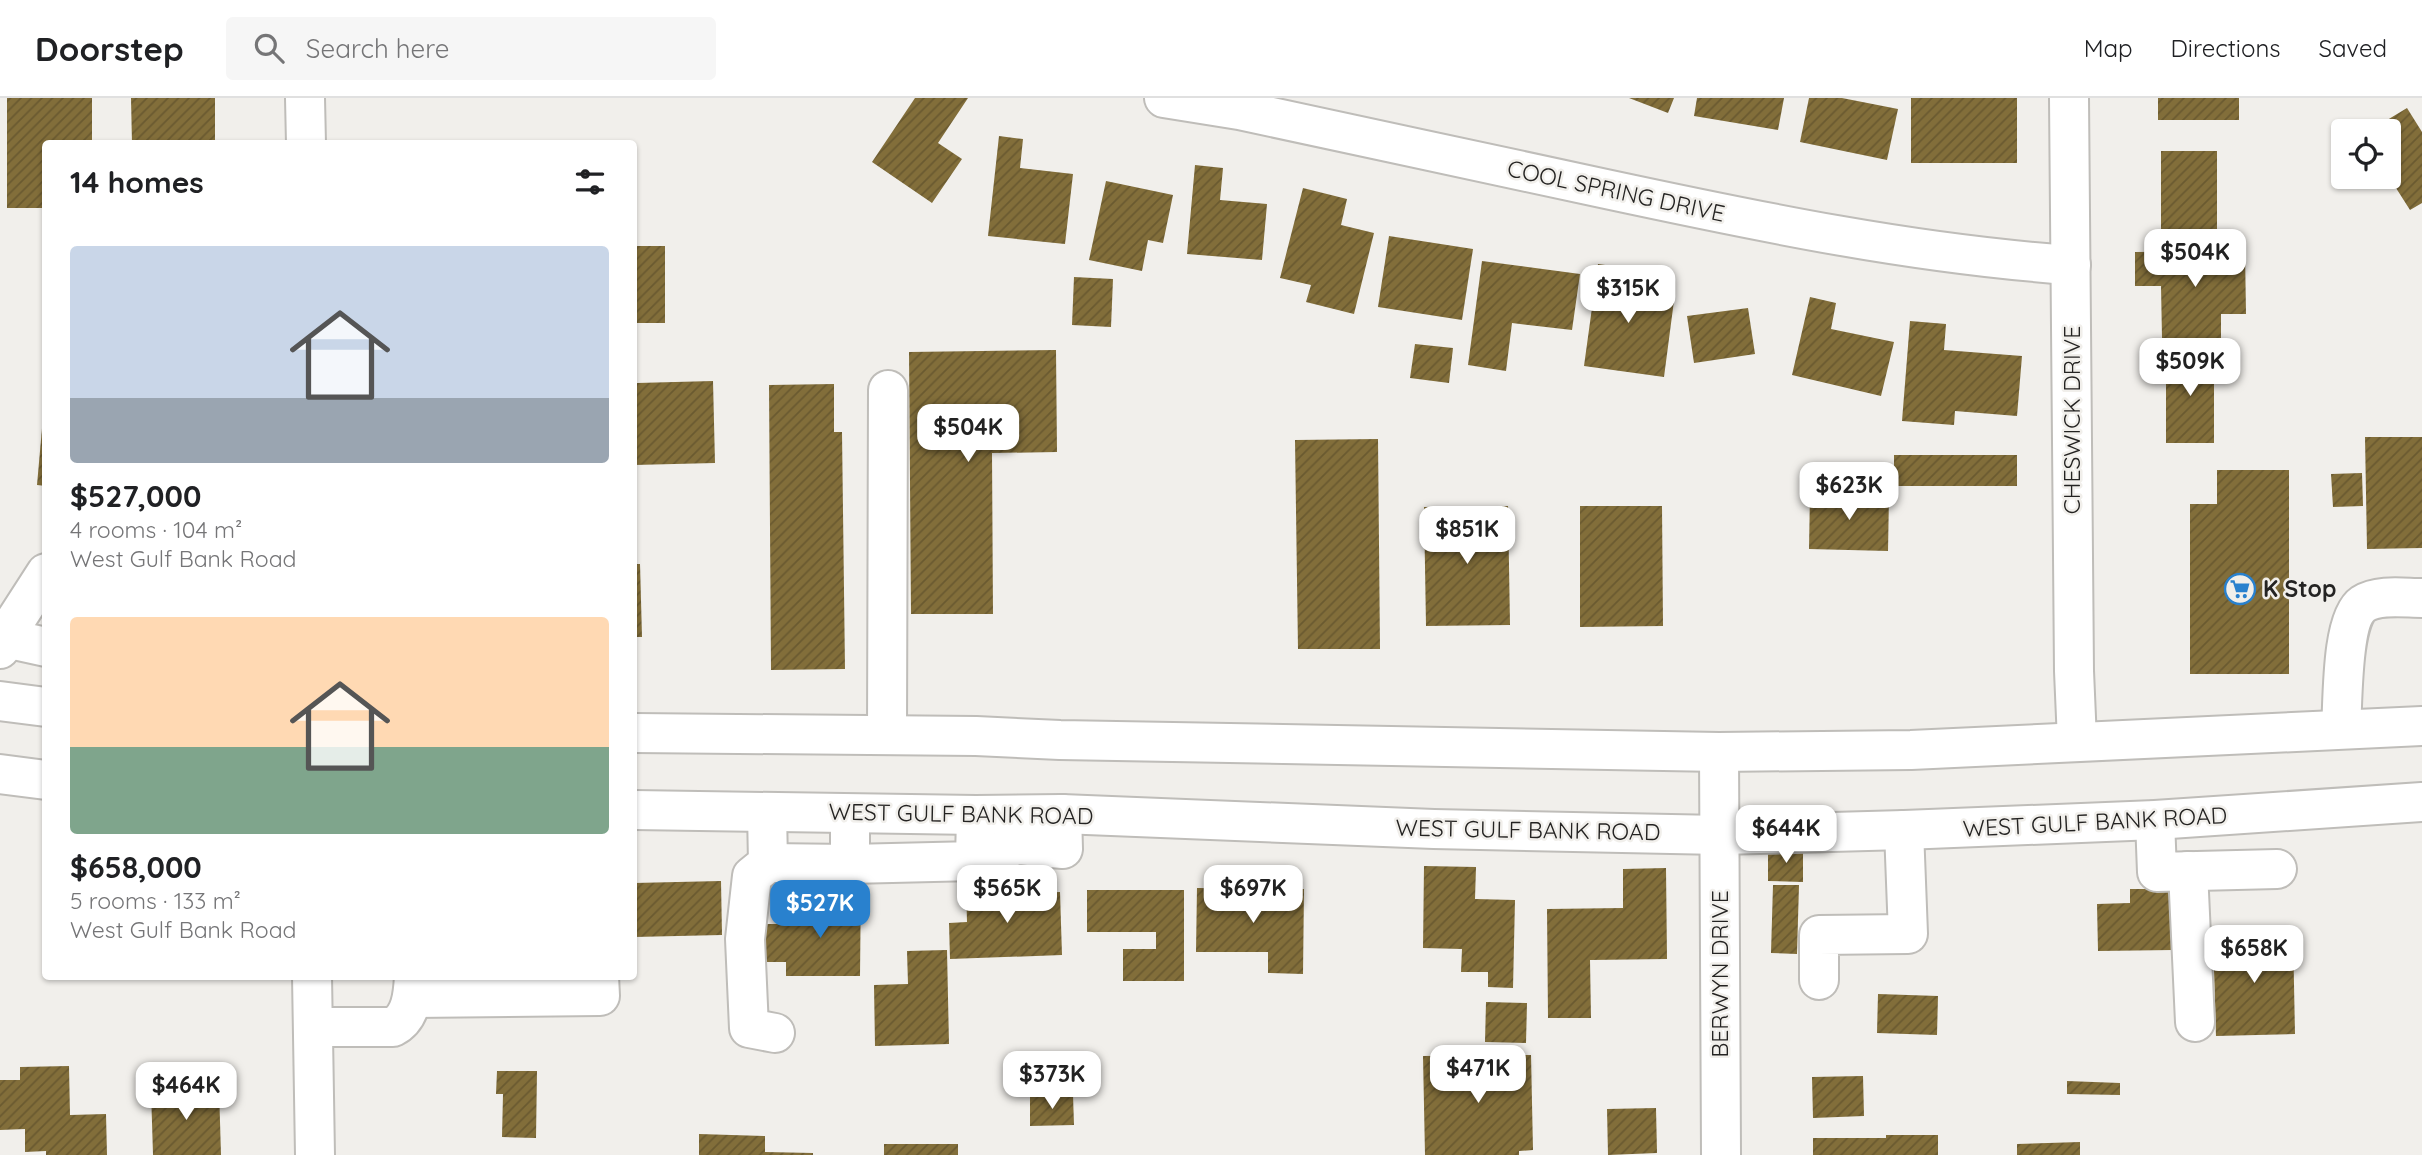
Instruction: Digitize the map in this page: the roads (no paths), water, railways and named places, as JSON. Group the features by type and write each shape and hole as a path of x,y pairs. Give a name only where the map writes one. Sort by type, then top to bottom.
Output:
{"main road":[{"path":"305,98 306,140"},
{"name":"COOL SPRING DRIVE","path":"1164,98 1239,110 1716,212 1882,244 2071,265"},
{"name":"CHESWICK DRIVE","path":"2069,98 2077,741"},
{"path":"887,735 888,390"},
{"path":"42,579 2,643 42,647"},
{"path":"2341,729 2347,633 2353,615 2364,604 2379,599 2422,598"},
{"path":"0,701 42,706"},
{"path":"637,733 887,735 1719,752 1911,750 2422,726"},
{"name":"BERWYN DRIVE","path":"1719,752 1721,1155"},
{"path":"0,774 42,779"},
{"name":"WEST GULF BANK ROAD","path":"637,810 976,816 1062,814 1409,828 1720,835 1904,831 2155,820 2422,802"},
{"path":"766,812 768,863"},
{"path":"850,814 850,864"},
{"path":"775,1033 749,1028 747,926 752,876 768,863 975,861 1017,845 1063,849 1062,814"},
{"path":"975,861 976,816"},
{"path":"2155,820 2157,872 2277,870"},
{"path":"1819,980 1819,935 1908,934 1904,831"},
{"path":"2188,871 2195,1022"},
{"path":"312,980 315,1155"},
{"path":"313,1027 393,1027 401,1023 414,987 600,996 599,980"}],"place":[{"name":"K Stop","path":"2240,589"}]}
